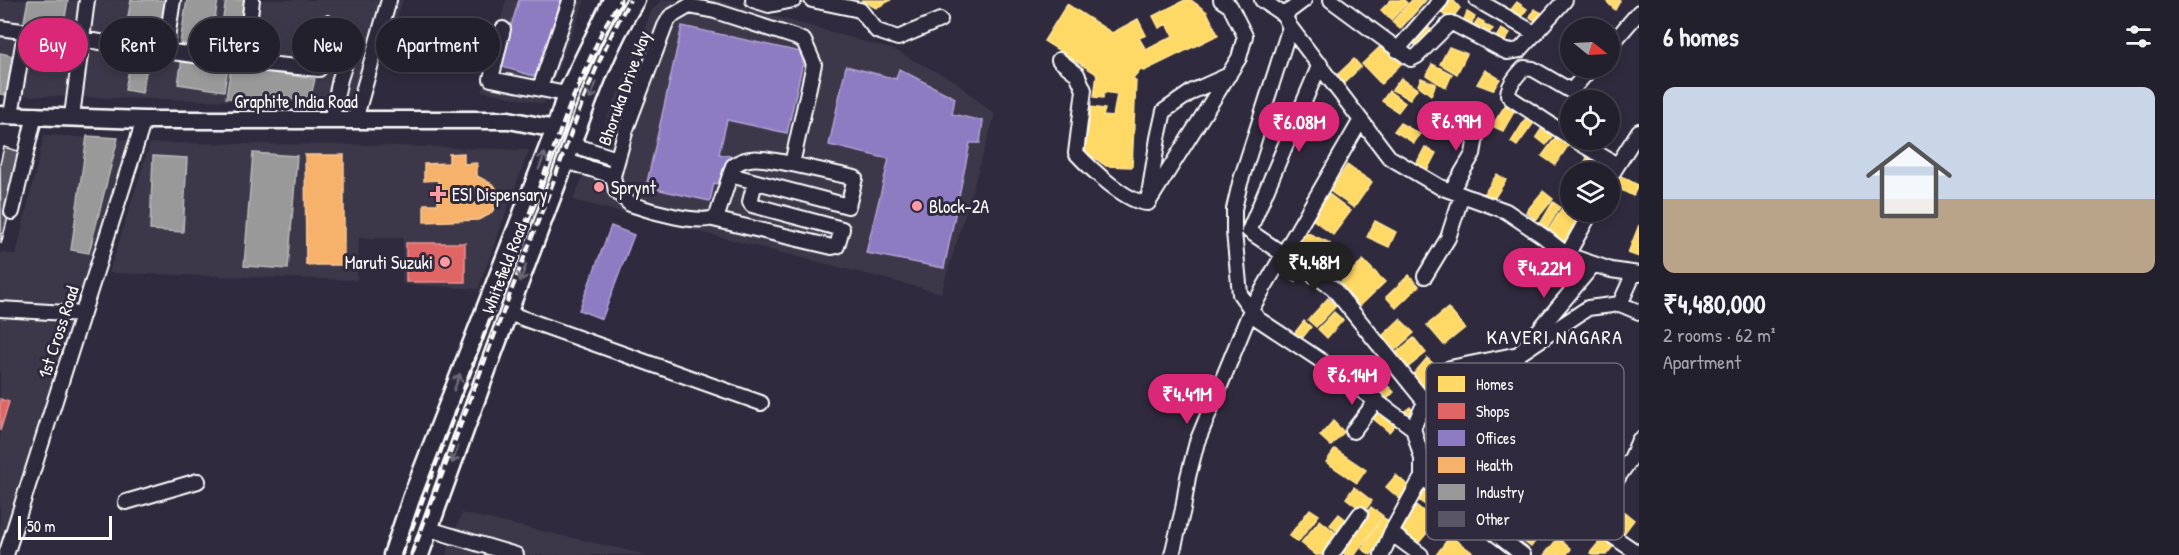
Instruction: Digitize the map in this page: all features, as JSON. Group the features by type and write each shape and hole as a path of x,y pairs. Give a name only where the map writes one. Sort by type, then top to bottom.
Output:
{"main road":[{"path":"555,129 566,94 612,0"},
{"name":"Whitefield Road","path":"420,555 508,313 609,51 636,0"},
{"path":"590,44 609,51"},
{"name":"Graphite India Road","path":"6,115 144,120 509,120 555,129"},
{"name":"Whitefield Road","path":"392,555 412,496 555,129"}],"street":[{"path":"85,18 87,0"},
{"path":"170,18 173,0"},
{"path":"250,18 252,0"},
{"path":"355,120 389,0"},
{"path":"753,0 769,5 795,0 812,0 860,9 877,31 898,38 940,20"},
{"path":"1148,203 1239,58 1245,36 1230,6 1221,0"},
{"path":"1262,0 1287,21 1389,157 1440,187 1506,211 1567,255 1633,278 1620,304"},
{"path":"1304,0 1287,21 1234,209 1240,294 1258,319 1377,400 1413,428 1422,459 1422,477 1391,533 1382,555"},
{"path":"1332,0 1397,50 1411,58 1417,56 1449,24 1454,24 1507,52 1520,50 1565,0"},
{"path":"1397,50 1441,0"},
{"path":"1477,0 1536,34"},
{"path":"1620,34 1639,10 1632,0"},
{"path":"540,88 570,1"},
{"name":"Bhoruka Drive Way","path":"613,176 626,129 665,26 670,16 688,6 716,11 804,41 814,64 792,164"},
{"path":"0,28 18,31"},
{"path":"503,30 491,79 566,94"},
{"path":"1059,60 1077,74 1084,90 1076,153 1088,166 1134,201 1148,203"},
{"path":"1320,64 1249,231 1333,288 1425,402 1413,428"},
{"path":"6,115 18,65"},
{"path":"1560,130 1512,99 1508,95 1508,89 1524,68 1533,69 1569,90"},
{"path":"72,116 78,72"},
{"path":"331,121 342,72"},
{"path":"1148,203 1164,111 1193,91 1230,74"},
{"path":"1572,90 1582,78"},
{"path":"12,212 35,116"},
{"name":"1st Cross Road","path":"6,555 144,120"},
{"path":"1172,555 1197,442 1251,310 1361,120"},
{"path":"1425,276 1448,238 1456,193 1473,154 1479,120"},
{"path":"1619,162 1639,131"},
{"path":"1587,150 1602,162"},
{"path":"570,153 613,176 616,191 630,204 690,219 703,221 713,219 832,247 838,244 855,178 792,164 746,158 733,166 720,208 713,219"},
{"name":"Bhoruka Drive Way","path":"570,153 617,159"},
{"path":"730,175 848,206"},
{"path":"755,182 750,202 754,206 842,229"},
{"path":"1567,255 1585,222"},
{"path":"1512,363 1594,264"},
{"path":"1475,363 1519,354 1588,308 1620,304 1639,312"},
{"path":"0,309 82,314"},
{"path":"508,313 761,402"},
{"path":"1353,431 1377,400"},
{"path":"1624,475 1636,459 1639,440"},
{"path":"1422,477 1426,480"},
{"path":"126,502 198,481"},
{"path":"1335,554 1360,514"},
{"path":"429,529 483,550 516,555"},
{"path":"1391,533 1421,555"},
{"path":"1504,540 1523,555"},
{"path":"1617,540 1639,554"}],"shaded area":[{"path":"0,0 403,0 397,18 376,18 376,72 379,72 368,106 0,95"},
{"path":"506,0 585,0 544,104 482,91 487,72 500,72 500,23"},
{"path":"662,0 718,0 894,50 955,81 995,115 941,293 573,200 652,10"},
{"path":"44,135 129,140 0,548 0,252 16,255"},
{"path":"150,143 366,145 529,150 478,289 402,284 403,238 359,238 357,280 109,273"},
{"path":"462,513 648,555 446,555"}],"building: Homes":[{"path":"861,0 891,0 876,8"},
{"path":"1185,0 1191,0 1207,12 1218,35 1144,71 1140,70 1133,78 1136,81 1132,167 1106,166 1085,151 1091,107 1105,109 1103,116 1113,117 1117,94 1104,92 1103,98 1094,97 1097,74 1044,41 1067,4 1112,33 1138,19 1146,35 1139,38 1146,50 1173,36 1167,24 1159,28 1153,16"},
{"path":"1391,0 1404,0 1407,3 1391,20 1381,10"},
{"path":"1412,0 1426,0 1400,29 1392,22"},
{"path":"1448,0 1453,0 1460,8 1450,21 1438,9"},
{"path":"1605,0 1619,0 1620,1 1615,10"},
{"path":"1517,2 1527,9 1520,19 1509,12"},
{"path":"1534,9 1544,14 1538,23 1530,17"},
{"path":"1467,12 1475,17 1470,26 1462,24"},
{"path":"1478,19 1484,22 1477,33 1471,29"},
{"path":"1424,23 1433,32 1419,49 1410,39"},
{"path":"1484,24 1493,29 1485,37 1480,34"},
{"path":"1501,29 1510,34 1502,45 1494,41"},
{"path":"1384,43 1402,63 1381,84 1362,64"},
{"path":"1449,47 1467,54 1457,74 1440,64"},
{"path":"1354,59 1361,67 1344,83 1337,75"},
{"path":"1432,64 1452,74 1446,88 1426,75"},
{"path":"1485,70 1500,79 1493,90 1477,84"},
{"path":"1401,78 1417,89 1410,99 1392,90"},
{"path":"1421,78 1436,84 1431,95 1418,85"},
{"path":"1389,91 1405,103 1398,112 1382,101"},
{"path":"1431,104 1439,110 1432,126 1420,118"},
{"path":"1506,104 1515,110 1503,131 1492,126"},
{"path":"1451,112 1462,120 1453,134 1444,129"},
{"path":"1528,115 1535,121 1517,146 1511,142"},
{"path":"1400,123 1420,134 1414,143 1394,131"},
{"path":"1544,125 1555,132 1546,145 1536,137"},
{"path":"1558,134 1560,136 1560,150 1565,150 1555,165 1542,156"},
{"path":"1425,147 1436,153 1425,174 1415,166"},
{"path":"1588,156 1598,162 1585,162"},
{"path":"1347,165 1372,182 1354,208 1330,191"},
{"path":"1497,174 1506,180 1492,202 1482,197"},
{"path":"1620,176 1638,185 1633,196 1620,189"},
{"path":"1543,191 1553,199 1536,220 1526,212"},
{"path":"1329,194 1351,211 1333,235 1311,218"},
{"path":"1553,202 1560,207 1547,229 1540,224"},
{"path":"1560,211 1560,222 1578,222 1565,242 1548,231"},
{"path":"1375,221 1396,232 1389,247 1367,237"},
{"path":"1639,225 1639,257 1628,253"},
{"path":"1301,230 1330,243 1320,265 1291,252"},
{"path":"1363,260 1385,282 1358,308 1336,286"},
{"path":"1294,264 1303,270 1295,282 1286,276"},
{"path":"1409,275 1419,286 1396,308 1386,297"},
{"path":"1328,298 1336,306 1316,327 1308,320"},
{"path":"1448,308 1465,328 1444,345 1427,325"},
{"path":"1334,312 1343,320 1327,338 1318,329"},
{"path":"1400,319 1414,333 1394,351 1381,337"},
{"path":"1304,321 1311,327 1300,341 1293,335"},
{"path":"1414,338 1426,353 1406,369 1394,354"},
{"path":"1427,358 1433,363 1426,363 1426,390 1411,377"},
{"path":"1388,386 1394,392 1384,402 1378,396"},
{"path":"1380,407 1397,423 1389,432 1371,417"},
{"path":"1410,407 1415,414 1407,421 1401,414"},
{"path":"1333,421 1344,432 1331,446 1320,436"},
{"path":"1335,449 1366,470 1357,483 1326,462"},
{"path":"1396,475 1411,488 1401,500 1386,487"},
{"path":"1354,487 1372,501 1364,512 1346,498"},
{"path":"1422,488 1426,491 1426,505 1415,498"},
{"path":"1416,505 1426,514 1426,534 1417,545 1397,528"},
{"path":"1371,507 1383,516 1355,555 1346,555 1340,551"},
{"path":"1310,509 1319,515 1298,542 1289,536"},
{"path":"1624,512 1634,520 1624,533"},
{"path":"1339,514 1349,522 1340,534 1330,525"},
{"path":"1382,517 1393,524 1371,555 1362,549"},
{"path":"1320,520 1341,537 1327,555 1316,555 1301,543"},
{"path":"1447,540 1455,540 1476,555 1436,555"},
{"path":"1522,540 1536,540 1531,547"},
{"path":"1556,540 1560,540 1571,549 1566,555 1544,555"},
{"path":"1601,540 1611,540 1615,544 1606,555 1590,553"}],"building: Shops":[{"path":"406,243 465,243 465,282 406,282"},
{"path":"0,399 9,402 0,431"}],"building: Offices":[{"path":"519,0 561,0 537,77 500,66"},
{"path":"682,26 805,53 787,133 727,120 719,154 730,156 723,185 714,183 710,201 646,187"},
{"name":"Block-2A","path":"846,66 896,79 899,69 955,98 952,114 983,121 980,143 970,143 944,268 866,253 889,159 829,145"},
{"path":"611,226 634,235 602,319 579,310"}],"building: Health":[{"path":"464,153 464,164 477,163 477,176 494,185 498,191 498,205 489,215 478,220 424,222 424,204 438,204 438,180 424,181 424,164 449,163 449,154","holes":["459,194 482,194 482,203 459,203"]},
{"path":"305,155 344,155 344,265 306,265"}],"building: Industry":[{"path":"28,0 68,0 65,18 25,18"},
{"path":"131,0 167,0 164,18 128,18"},
{"path":"187,0 218,0 215,18 189,18 189,44 180,43"},
{"path":"226,0 248,0 245,18 223,18"},
{"path":"0,53 14,56 6,95 0,94"},
{"path":"182,59 189,60 189,72 227,72 224,91 178,84"},
{"path":"128,72 146,72 142,93 125,90"},
{"path":"230,72 266,72 315,79 310,100 226,98"},
{"path":"87,136 118,138 89,253 71,250"},
{"path":"253,153 297,156 288,269 244,266"},
{"path":"153,156 187,158 183,232 150,230"}],"building: Other":[{"path":"4,147 25,153 1,244 0,164"}],"railway":[{"path":"402,555 571,102 603,29 620,0"},
{"path":"412,555 584,99 605,49 630,0"}],"place":[{"name":"Sprynt","path":"599,187"},
{"name":"ESI Dispensary","path":"438,194"},
{"name":"Block-2A","path":"917,206"},
{"name":"Maruti Suzuki","path":"445,262"}],"district":[{"name":"KAVERI NAGARA","path":"1555,336"}]}
